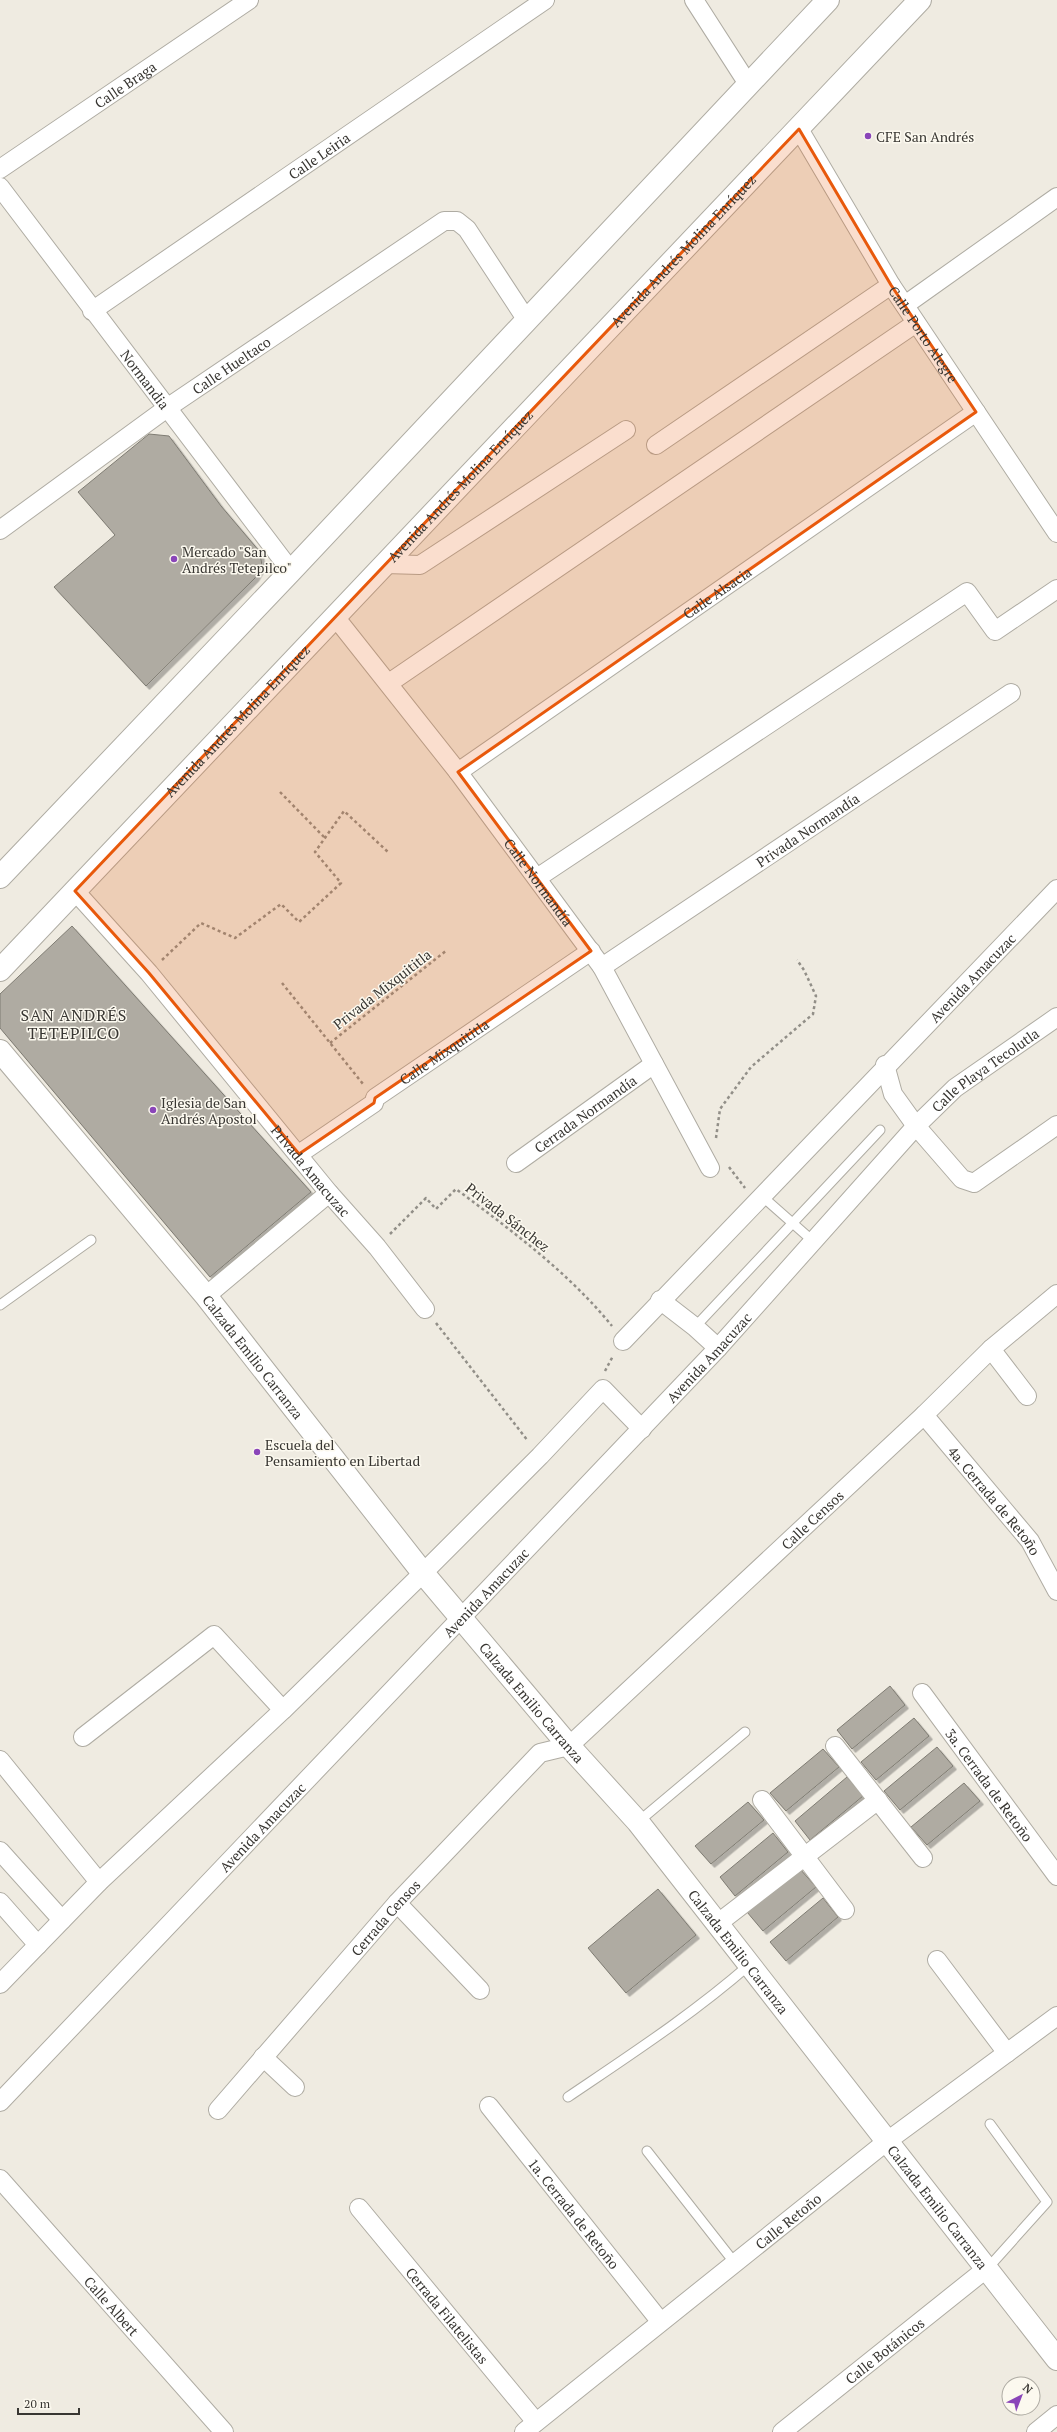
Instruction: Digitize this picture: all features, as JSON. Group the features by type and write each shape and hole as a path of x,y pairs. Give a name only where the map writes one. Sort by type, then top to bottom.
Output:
{"main road":[{"path":"0,877 291,571 526,319 828,0"},
{"name":"Avenida Andrés Molina Enríquez","path":"0,970 336,618 385,564 920,0"},
{"name":"Calzada Emilio Carranza","path":"0,1051 206,1296 423,1572 463,1617 569,1746 638,1822 886,2142 1057,2359"}],"street":[{"name":"Calle Braga","path":"0,169 249,0"},
{"name":"Calle Leiria","path":"92,311 545,0"},
{"path":"694,0 748,84"},
{"name":"Calle Porto Alegre","path":"799,129 891,285 1057,534"},
{"name":"Normandia","path":"0,187 92,311 291,571"},
{"path":"905,305 1057,197"},
{"name":"Calle Hueltaco","path":"0,530 166,408 444,221 457,221 467,229 526,319"},
{"path":"656,445 891,285"},
{"path":"389,684 916,323"},
{"name":"Calle Alsacia","path":"458,772 976,412"},
{"path":"385,564 420,565 626,430"},
{"path":"537,878 967,592 995,631 1057,589"},
{"name":"Calle Normandía","path":"336,618 458,772 591,951 602,967 654,1064 719,1166"},
{"name":"Privada Normandía","path":"602,967 1011,692"},
{"name":"Avenida Amacuzac","path":"623,1341 660,1300 763,1197 885,1065 1057,889"},
{"name":"Privada Amacuzac","path":"75,891 149,973 299,1154 329,1193 377,1247 425,1309"},
{"name":"Calle Mixquititla","path":"299,1154 374,1103 375,1098 591,951"},
{"name":"Calle Playa Tecolutla","path":"916,1126 955,1088 1057,1017"},
{"name":"Cerrada Normandía","path":"516,1163 654,1064"},
{"path":"885,1065 893,1094 916,1126 962,1179 974,1183 1057,1125"},
{"name":"Avenida Amacuzac","path":"0,2102 642,1429 814,1242 916,1126"},
{"path":"206,1296 329,1193"},
{"name":"Calle Censos","path":"569,1746 924,1415 991,1349 1057,1294"},
{"path":"660,1300 696,1327 718,1348"},
{"path":"991,1349 1027,1396"},
{"path":"0,1984 99,1882 283,1710 423,1572 540,1456 603,1389 642,1429"},
{"name":"4a. Cerrada de Retoño","path":"924,1415 1030,1541 1057,1591"},
{"path":"83,1737 214,1634 283,1710"},
{"name":"3a. Cerrada de Retoño","path":"922,1693 1057,1876"},
{"name":"Cerrada Censos","path":"218,2110 397,1903 540,1753 569,1746"},
{"path":"835,1746 923,1858"},
{"path":"0,1760 99,1882"},
{"path":"762,1800 845,1910"},
{"path":"717,1924 878,1800"},
{"path":"0,1851 62,1920"},
{"path":"0,1902 38,1945"},
{"path":"397,1903 480,1990"},
{"path":"937,1960 1007,2053"},
{"name":"Calle Retoño","path":"530,2427 660,2321 886,2142 1057,2016"},
{"path":"263,2057 295,2087"},
{"name":"1a. Cerrada de Retoño","path":"489,2106 660,2321"},
{"name":"Calle Albert","path":"0,2179 224,2432"},
{"name":"Cerrada Filatelistas","path":"359,2208 530,2427"},
{"name":"Calle Botánicos","path":"782,2432 986,2269"},
{"path":"1036,2432 1057,2415"}],"lane":[{"path":"696,1327 793,1225 880,1130"},
{"path":"763,1197 814,1242"},
{"path":"0,1305 91,1240"},
{"path":"638,1822 745,1732"},
{"path":"568,2097 646,2045 721,1989 749,1965"},
{"path":"986,2269 1047,2202 990,2124"},
{"path":"647,2151 734,2262"}],"path":[{"path":"280,792 324,837"},
{"path":"149,973 201,923 235,938 281,904 299,922 341,883 315,852 324,837 344,811 388,852"},
{"name":"Privada Mixquititla","path":"330,1043 447,950"},
{"path":"715,1146 720,1109 751,1067 813,1014 816,996 804,970 797,960"},
{"path":"282,983 375,1098"},
{"path":"719,1166 747,1189 763,1197"},
{"name":"Privada Sánchez","path":"377,1247 426,1198 436,1208 456,1189 527,1242 582,1291 623,1341"},
{"path":"425,1309 540,1456"},
{"path":"603,1389 605,1369 623,1341"}],"highlighted area":[{"path":"799,129 891,285 976,412 458,772 591,951 375,1098 374,1103 299,1154 149,973 75,891"}],"building":[{"name":"Mercado \"San Andrés Tetepilco\"","path":"149,434 169,436 221,506 260,552 262,566 255,578 146,686 54,587 115,535 78,492"},
{"name":"Iglesia de San Andrés Apostol","path":"72,926 311,1192 210,1277 0,1028 0,994"},
{"path":"890,1686 905,1705 852,1749 837,1730"},
{"path":"914,1718 929,1736 876,1780 861,1762"},
{"path":"937,1747 953,1766 900,1810 884,1791"},
{"path":"823,1749 839,1767 786,1811 770,1793"},
{"path":"847,1777 863,1796 810,1840 795,1821"},
{"path":"964,1783 980,1801 927,1845 911,1827"},
{"path":"748,1802 764,1820 711,1864 695,1846"},
{"path":"773,1833 788,1852 735,1896 720,1877"},
{"path":"800,1869 816,1887 763,1931 747,1912"},
{"path":"658,1889 696,1935 626,1993 588,1948"},
{"path":"823,1898 838,1917 786,1961 770,1942"}],"place":[{"name":"CFE San Andrés","path":"868,136"},
{"name":"Mercado \"San Andrés Tetepilco\"","path":"174,559"},
{"name":"Iglesia de San Andrés Apostol","path":"153,1110"},
{"name":"Escuela del Pensamiento en Libertad","path":"257,1452"}],"district":[{"name":"SAN ANDRÉS TETEPILCO","path":"74,1024"}]}
